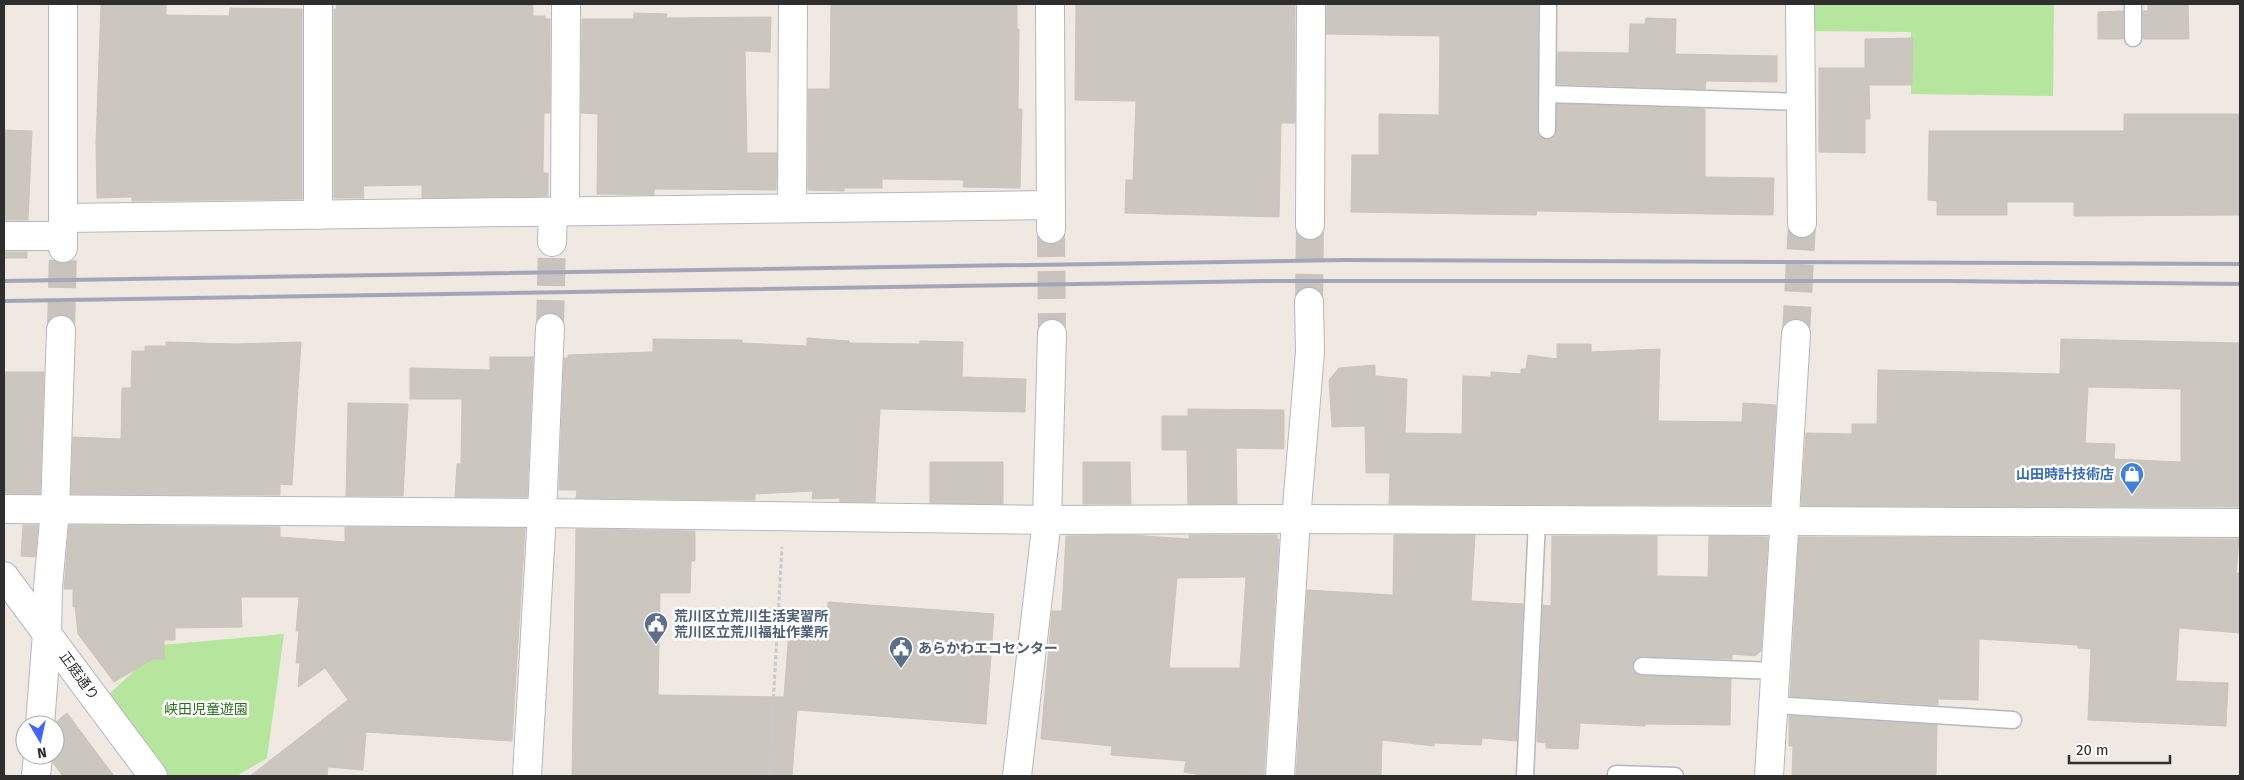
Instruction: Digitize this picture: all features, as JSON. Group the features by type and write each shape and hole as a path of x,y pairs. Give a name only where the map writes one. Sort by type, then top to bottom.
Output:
{"street":[{"path":"63,4 63,234"},
{"path":"318,4 318,215"},
{"path":"552,242 559,212 566,4"},
{"path":"792,4 792,208"},
{"path":"4,236 63,234 318,215 792,208 1050,217 1050,4"},
{"path":"1310,224 1311,4"},
{"path":"1800,4 1802,223"},
{"path":"1280,776 1296,519 1310,352 1309,302"},
{"path":"527,776 550,328"},
{"path":"41,715 47,633 48,587 55,510 61,330"},
{"path":"1017,776 1047,520 1052,334"},
{"path":"1769,776 1796,334"},
{"path":"4,509 542,513 1047,520 1296,519 2240,523"},
{"name":"正庭通り","path":"4,576 153,776"}],"lane":[{"path":"1547,130 1548,4"},
{"path":"2133,4 2133,38"},
{"path":"1548,94 1802,102"},
{"path":"1525,776 1537,521"},
{"path":"1642,666 1776,671"},
{"path":"1774,705 2013,720"},
{"path":"1616,774 1675,776"}],"path":[{"path":"769,776 784,517"}],"green space":[{"path":"1811,4 2054,4 2053,96 1911,94 1911,32 1811,31"},
{"name":"峡田児童遊園","path":"284,634 267,758 237,776 165,776 107,696 162,645"}],"building":[{"path":"101,4 166,4 166,15 229,16 230,8 302,9 302,199 132,201 132,197 97,198 96,143"},
{"path":"336,4 533,4 533,16 545,16 545,19 550,19 550,113 544,113 543,173 548,173 548,196 422,198 422,185 363,186 364,198 334,198 334,9 337,9"},
{"path":"831,4 1017,4 1017,29 1019,29 1018,109 1022,109 1020,188 963,187 964,180 882,179 882,188 844,188 844,191 808,190 808,89 830,89"},
{"path":"1076,4 1295,4 1295,123 1281,123 1279,217 1125,213 1126,180 1133,180 1136,101 1075,100"},
{"path":"1327,4 1538,4 1537,130 1542,138 1551,139 1556,135 1557,104 1705,109 1705,177 1774,178 1773,215 1537,211 1536,215 1351,212 1352,155 1379,155 1379,114 1439,115 1440,36 1326,34"},
{"path":"2148,4 2188,4 2189,39 2143,39 2143,11 2148,11"},
{"path":"2123,11 2123,39 2098,39 2098,12"},
{"path":"634,13 667,14 666,18 771,17 770,52 745,51 747,153 777,153 776,190 654,189 654,195 597,194 598,114 581,113 582,19 634,19"},
{"path":"1646,18 1676,19 1675,54 1777,56 1777,82 1706,81 1705,89 1557,84 1558,52 1629,53 1630,24 1645,24"},
{"path":"1913,38 1912,85 1869,85 1870,119 1865,119 1865,153 1819,152 1819,68 1865,68 1865,39"},
{"path":"2124,114 2240,114 2240,215 2074,216 2074,202 2007,202 2007,215 1937,215 1937,201 1928,200 1929,131 2124,131"},
{"path":"4,130 32,131 28,220 4,220"},
{"path":"4,252 27,252 27,258 4,258"},
{"path":"807,338 849,341 849,343 920,344 920,341 963,342 962,377 1026,379 1025,412 880,409 875,502 840,502 840,498 812,499 813,491 755,494 755,500 576,498 577,490 559,490 564,358 568,358 568,355 653,352 653,339 742,340 742,343 807,346"},
{"path":"2061,339 2240,343 2240,507 1801,506 1806,433 1852,434 1852,424 1877,424 1878,370 2060,374","holes":["2088,387 2181,389 2181,462 2114,459 2115,444 2085,443"]},
{"path":"166,342 235,344 301,342 292,485 280,484 280,495 71,494 73,437 121,439 122,388 131,388 132,351 145,351 145,346 166,346"},
{"path":"1557,344 1591,344 1591,352 1660,349 1658,421 1742,422 1743,403 1776,405 1770,505 1389,504 1390,473 1366,473 1365,426 1332,427 1329,380 1339,368 1375,365 1375,376 1407,379 1405,433 1462,434 1463,376 1491,377 1491,372 1521,374 1521,369 1526,369 1528,355 1557,359"},
{"path":"490,357 533,357 527,497 455,497 457,464 461,464 462,399 410,399 410,368 490,370"},
{"path":"4,372 44,372 40,494 4,493"},
{"path":"348,403 408,404 403,496 346,496"},
{"path":"1188,409 1284,410 1284,449 1236,448 1237,504 1188,504 1187,450 1162,450 1162,416 1188,416"},
{"path":"930,462 1003,462 1003,504 930,503"},
{"path":"1083,462 1130,462 1131,504 1083,504"},
{"path":"23,525 38,525 35,557 21,556"},
{"path":"69,525 280,527 280,537 345,542 345,527 525,528 512,741 366,732 363,770 328,767 327,776 250,776 348,700 325,668 298,687 300,663 296,663 299,631 296,631 299,597 241,597 242,627 175,628 175,640 164,640 164,659 153,659 114,682 78,634 75,606 73,607 73,589 64,589"},
{"path":"576,529 695,531 695,561 691,561 690,593 660,593 658,695 784,697 790,617 827,620 828,602 994,614 986,724 797,710 792,776 572,776"},
{"path":"1132,535 1189,539 1189,535 1277,535 1277,539 1279,539 1264,775 1206,776 1184,772 1186,761 1111,755 1112,746 1041,739 1052,611 1062,611 1066,536","holes":["1246,577 1240,668 1169,668 1177,578"]},
{"path":"1394,535 1475,535 1471,601 1523,604 1517,741 1482,738 1481,745 1434,743 1434,746 1382,740 1381,776 1296,776 1307,590 1393,595"},
{"path":"1552,536 1657,536 1657,576 1708,577 1709,536 1768,537 1761,651 1755,656 1732,654 1732,659 1642,656 1637,657 1632,665 1633,671 1642,676 1731,679 1730,725 1645,724 1645,726 1580,723 1578,749 1546,748 1546,743 1537,742 1543,605 1551,606"},
{"path":"1799,537 2239,539 2236,573 2240,573 2240,633 2179,628 2176,681 2228,683 2226,726 2088,720 2091,649 2078,648 2078,645 1979,639 1978,700 1938,699 1938,705 1790,696"},
{"path":"67,713 114,776 63,776 55,765 65,765 65,715"},
{"path":"1789,716 1937,725 1936,776 1792,776 1793,746 1789,746"}],"tunnel":[{"path":"1796,334 1802,223"},
{"path":"1309,302 1310,225"},
{"path":"1051,229 1052,334"},
{"path":"550,328 552,242"},
{"path":"61,330 63,248"}],"railway":[{"path":"4,281 1344,260 2240,264"},
{"path":"4,301 1267,281 1949,281 2240,284"}],"place":[{"name":"山田時計技術店","path":"2132,495"},
{"name":"荒川区立荒川生活実習所 荒川区立荒川福祉作業所","path":"656,645"},
{"name":"あらかわエコセンター","path":"901,669"}]}
